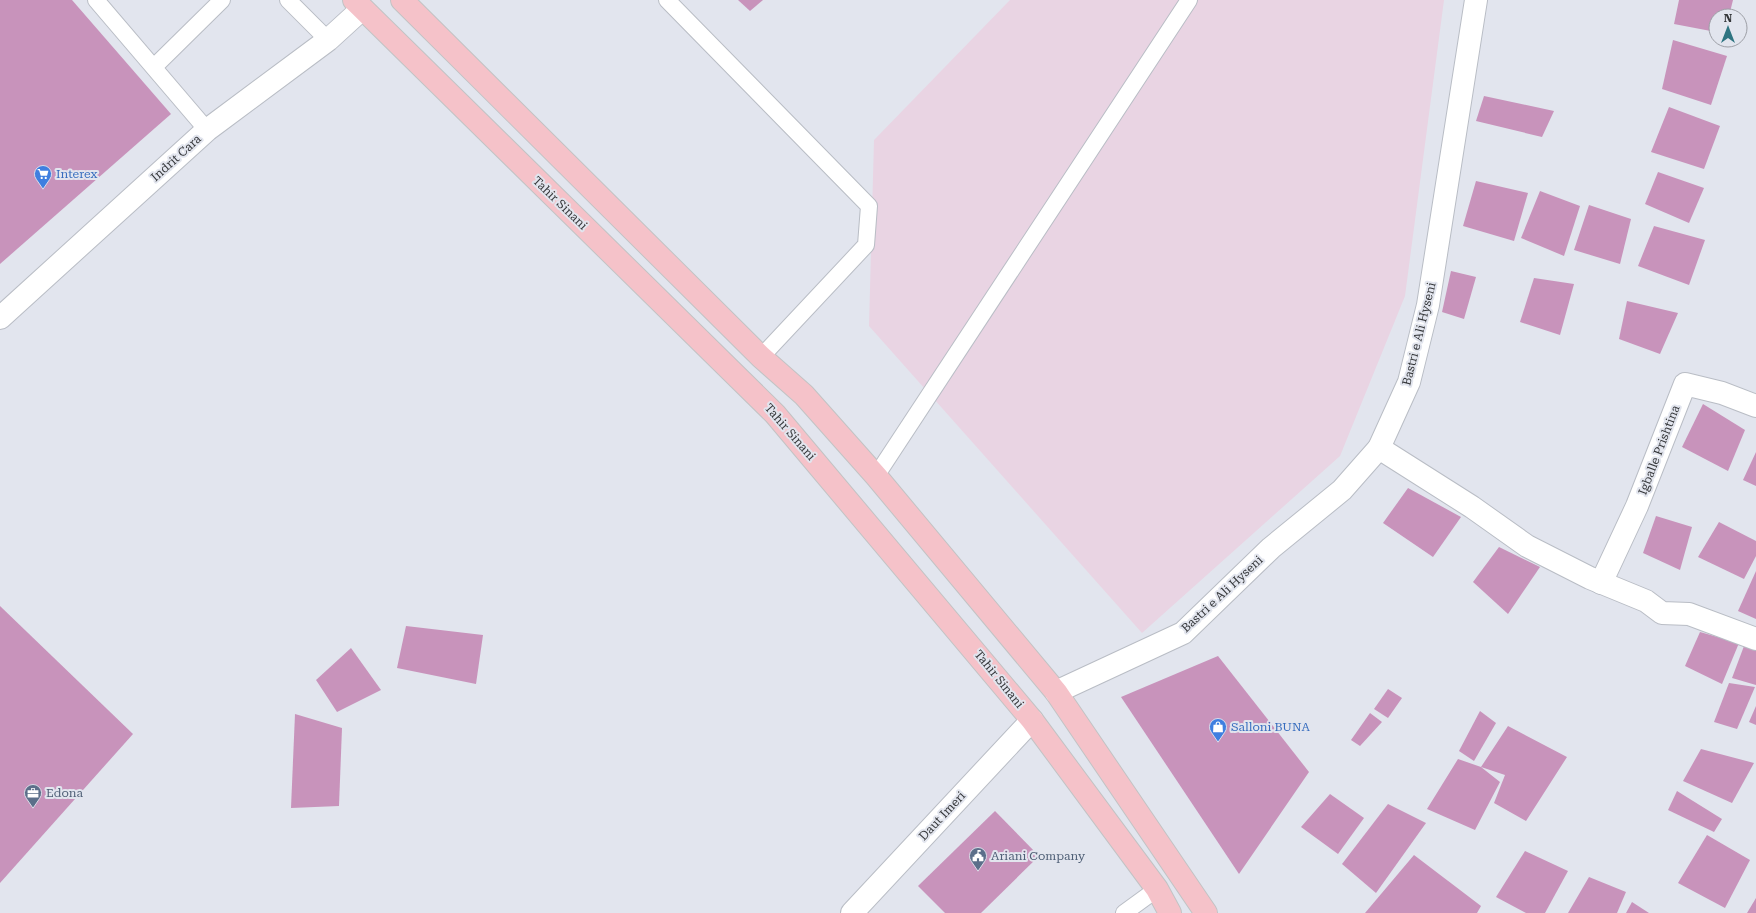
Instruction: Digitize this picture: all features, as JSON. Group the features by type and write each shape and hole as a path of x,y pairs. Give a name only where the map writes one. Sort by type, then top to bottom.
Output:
{"main road":[{"path":"402,0 761,357 804,395 876,476 1056,692 1206,913"},
{"name":"Tahir Sinani","path":"358,5 775,414 1032,720 1157,889 1170,913"}],"street":[{"name":"Bastri e Ali Hyseni","path":"1056,692 1183,633 1271,548 1342,490 1379,448 1409,382 1428,305 1476,0"},
{"name":"Indrit Cara","path":"0,318 207,130 328,40 358,5"},
{"name":"Igballe Prishtina","path":"1601,584 1637,506 1684,384 1722,393 1756,406"},
{"path":"1379,448 1472,507 1527,546 1601,584 1646,601 1662,613 1689,614 1756,639"},
{"name":"Daut Imeri","path":"852,913 1032,720"}],"lane":[{"path":"96,0 207,130"},
{"path":"154,67 222,0"},
{"path":"288,0 328,40"},
{"path":"667,0 869,206 866,245 761,357"},
{"path":"876,476 1189,0"},
{"path":"1124,913 1157,889"}],"shaded area":[{"path":"1010,0 1444,0 1405,296 1340,456 1142,633 869,326 874,140"}],"building":[{"name":"Interex","path":"0,0 72,0 171,114 0,264"},
{"path":"738,0 763,0 750,11"},
{"path":"1679,0 1733,0 1731,8 1708,8 1708,30 1674,24"},
{"path":"1673,40 1727,56 1711,105 1662,89"},
{"path":"1484,96 1554,111 1542,137 1476,121"},
{"path":"1669,107 1720,126 1704,169 1651,152"},
{"path":"1658,172 1704,188 1689,223 1645,204"},
{"path":"1476,181 1528,193 1514,241 1463,226"},
{"path":"1540,191 1580,206 1564,256 1521,238"},
{"path":"1589,205 1631,219 1620,264 1574,250"},
{"path":"1654,226 1705,240 1689,285 1638,266"},
{"path":"1451,271 1476,277 1464,319 1442,312"},
{"path":"1534,278 1574,284 1560,335 1520,322"},
{"path":"1627,301 1678,313 1660,354 1619,339"},
{"path":"1703,404 1745,430 1728,471 1682,447"},
{"path":"1756,452 1756,486 1743,480"},
{"path":"1408,488 1461,517 1433,557 1383,523"},
{"path":"1656,516 1692,527 1680,570 1643,553"},
{"path":"1719,522 1756,541 1756,556 1744,579 1698,557"},
{"path":"1499,547 1540,567 1508,614 1473,582"},
{"path":"1756,571 1756,619 1738,611"},
{"name":"Edona","path":"0,606 133,734 0,883"},
{"path":"406,626 483,635 476,684 397,668"},
{"path":"1700,632 1739,643 1722,684 1685,666"},
{"path":"1744,646 1756,650 1756,685 1732,678"},
{"path":"351,648 381,690 337,712 316,680"},
{"name":"Salloni BUNA","path":"1218,656 1309,772 1239,874 1121,697"},
{"path":"1729,683 1755,687 1737,729 1714,722"},
{"path":"1388,689 1402,698 1388,718 1374,709"},
{"path":"1756,706 1756,725 1749,722"},
{"path":"1480,711 1496,723 1474,761 1459,751"},
{"path":"1370,713 1382,722 1360,746 1351,740"},
{"path":"295,714 342,728 339,806 291,808"},
{"path":"1508,726 1567,757 1526,821 1494,803 1505,775 1481,767"},
{"path":"1701,749 1754,763 1732,803 1683,781"},
{"path":"1458,759 1481,767 1500,782 1475,830 1427,809"},
{"path":"1677,791 1722,819 1714,832 1668,810"},
{"path":"1330,794 1364,818 1338,854 1301,827"},
{"path":"1388,804 1426,823 1376,893 1342,864"},
{"name":"Ariani Company","path":"995,811 1039,856 981,913 945,913 918,886"},
{"path":"1707,835 1750,860 1725,908 1678,883"},
{"path":"1525,851 1568,871 1545,913 1526,913 1496,897"},
{"path":"1414,855 1481,906 1477,913 1365,913"},
{"path":"1589,877 1626,892 1617,913 1568,913"},
{"path":"1756,898 1756,913 1747,913"},
{"path":"1632,902 1649,913 1626,913"}],"place":[{"name":"Interex","path":"43,189"},
{"name":"Salloni BUNA","path":"1218,742"},
{"name":"Edona","path":"33,808"},
{"name":"Ariani Company","path":"978,871"}]}
